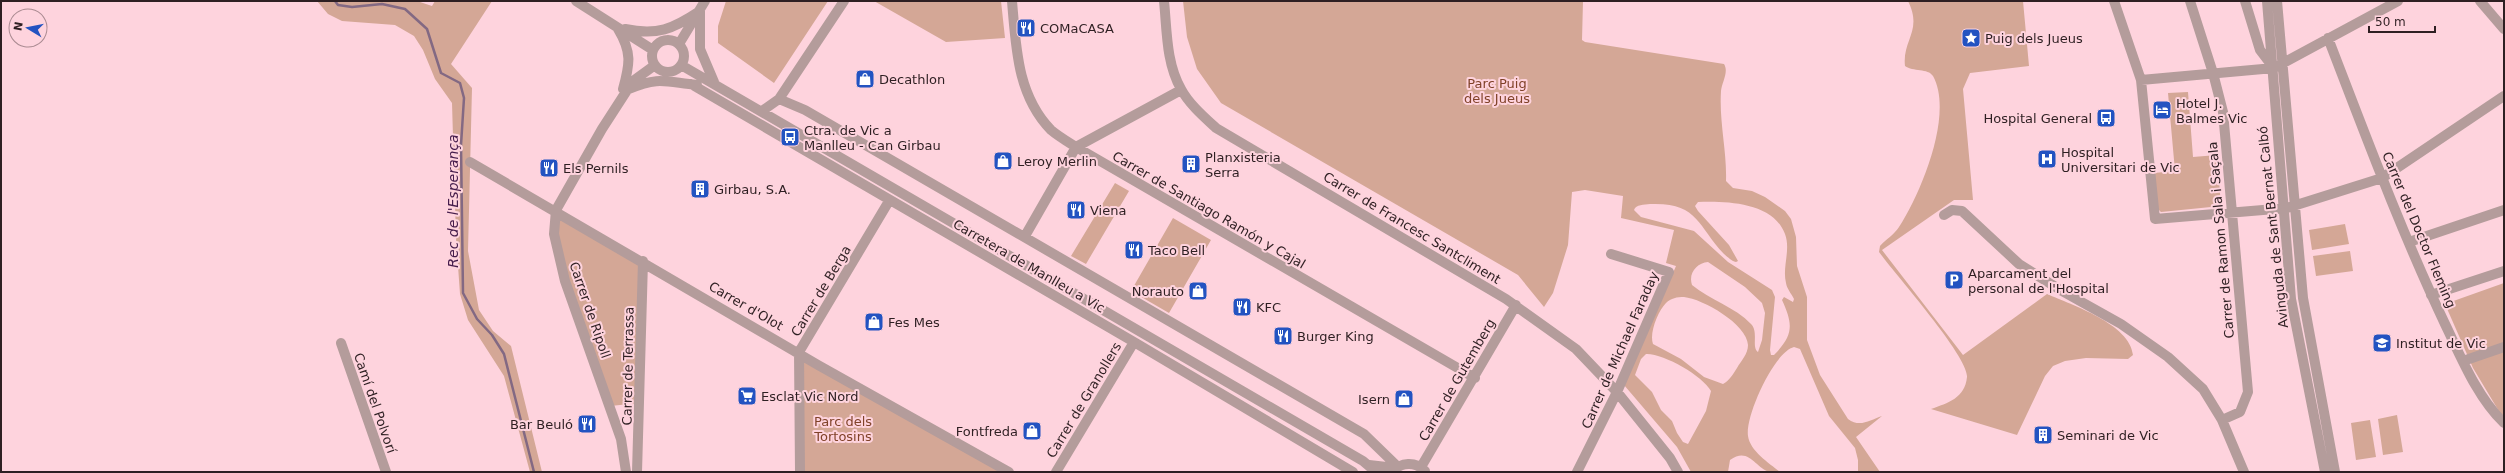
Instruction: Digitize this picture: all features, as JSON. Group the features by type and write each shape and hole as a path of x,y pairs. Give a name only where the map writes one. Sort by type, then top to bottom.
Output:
{"street":[{"path":"576,1 653,50"},
{"path":"679,44 705,1"},
{"path":"762,111 779,99 844,1"},
{"name":"Carrer de Santiago Ramón y Cajal","path":"1012,1 1016,55 1024,89 1033,107 1052,130 1076,148 1475,378"},
{"name":"Carrer de Francesc Santcliment","path":"1164,1 1169,50 1181,90 1198,111 1216,128 1516,305 1576,349 1617,392 1670,458 1678,472"},
{"path":"2114,1 2142,80 2155,219 2282,208 2382,178 2504,96"},
{"name":"Carrer de Ramon Sala i Saçala","path":"2190,1 2214,73 2223,112 2248,392 2240,412 2222,420"},
{"path":"2245,1 2260,50 2278,65"},
{"name":"Avinguda de Sant Bernat Calbó","path":"2267,1 2278,65 2295,204 2304,306 2335,472"},
{"name":"Avinguda de Sant Bernat Calbó","path":"2277,1 2282,208 2297,338 2325,472"},
{"path":"2142,80 2278,65 2398,1"},
{"path":"2480,1 2504,28"},
{"path":"617,27 641,32 656,32 671,28 700,11"},
{"path":"700,11 700,49 719,85"},
{"path":"617,27 626,43 630,58 624,94"},
{"name":"Carrer del Doctor Fleming","path":"2328,38 2382,178 2431,295 2477,388 2496,415 2504,423"},
{"path":"665,40 672,40 679,44 684,54 681,65 668,72 662,71 655,65 652,59 653,50 658,43 665,40"},
{"name":"Carrer de Ripoll","path":"626,472 621,439 565,281 554,234 556,210 624,94 633,81 655,65"},
{"name":"Carretera de Manlleu a Vic","path":"681,65 719,85 1373,468 1395,469"},
{"name":"Carretera de Manlleu a Vic","path":"624,94 648,80 719,85"},
{"name":"Carretera de Manlleu a Vic","path":"691,84 889,201 1134,342 1353,472"},
{"path":"1025,236 1076,148 1181,90"},
{"name":"Carretera de Manlleu a Vic","path":"779,99 805,110 1025,236 1364,434 1395,469"},
{"name":"Carrer d'Olot","path":"470,162 556,210 799,352 1009,472"},
{"name":"Carrer de Berga","path":"800,472 799,352 889,201"},
{"path":"1944,215 1952,210 1962,211 2019,264 2062,292 2121,324 2168,356 2203,389 2222,420 2244,472"},
{"path":"2409,242 2504,210"},
{"name":"Carrer de Michael Faraday","path":"1577,472 1617,392 1669,272 1611,254"},
{"name":"Carrer de Terrassa","path":"637,472 643,261"},
{"path":"2431,295 2504,271"},
{"name":"Carrer de Gutemberg","path":"1424,470 1516,305"},
{"name":"Carrer de Granollers","path":"1056,472 1134,342"},
{"name":"Camí del Polvorí","path":"340,343 386,472"},
{"path":"2463,360 2504,347"},
{"path":"1395,469 1410,464 1424,470"}],"green space":[{"path":"317,1 417,1 432,6 435,1 492,1 451,64 472,88 468,251 479,310 493,331 511,346 542,472 530,472 504,376 468,320 460,294 456,238 452,103 435,79 423,50 414,36 395,25 342,21 328,14"},
{"path":"726,1 828,1 774,83 718,43 718,26"},
{"path":"874,1 1001,1 1005,38 946,42"},
{"name":"Parc Puig dels Jueus","path":"1183,1 1583,1 1582,40 1585,42 1724,64 1726,74 1721,91 1721,103 1726,181 1733,188 1752,191 1765,197 1785,211 1791,219 1796,237 1797,266 1807,297 1807,340 1820,375 1848,419 1852,422 1861,423 1882,416 1856,437 1880,472 1858,472 1858,460 1855,448 1829,416 1800,349 1794,347 1786,351 1770,372 1756,400 1748,427 1749,441 1752,447 1780,472 1765,470 1752,459 1742,455 1730,460 1728,472 1691,472 1677,447 1624,385 1676,266 1666,263 1674,230 1621,218 1623,196 1585,190 1572,192 1568,245 1553,293 1544,307 1518,275 1221,103 1197,69 1187,37","holes":["1698,202 1735,203 1748,206 1770,215 1779,223 1785,234 1787,240 1785,277 1787,287 1794,299 1793,302 1784,297 1782,300 1786,308 1790,329 1781,348 1774,355 1771,355 1770,350 1775,297 1772,290 1728,262 1694,231 1641,217 1634,210 1638,206 1643,205 1666,204 1687,211 1695,217 1724,254 1733,261 1738,261 1729,245 1695,206","1708,262 1745,287 1762,303 1765,313 1762,340 1758,352 1755,347 1754,331 1751,324 1738,313 1692,285 1691,276 1694,269 1700,264","1684,297 1702,302 1732,321 1746,337 1748,345 1746,354 1728,381 1723,384 1704,377 1681,359 1653,344 1653,328 1660,311 1666,303 1674,298","1646,354 1662,357 1672,361 1691,372 1707,385 1711,391 1706,411 1688,444 1683,442 1672,421 1661,410 1652,392 1635,375 1641,359"]},
{"path":"1908,1 2023,1 2029,66 1970,73 1963,89 1973,200 1954,200 1882,250 1963,355 2047,294 2084,310 2111,325 2122,334 2129,344 2133,355 2128,359 2086,358 2065,361 2053,366 2045,376 2017,435 1931,409 1955,399 1963,390 1967,377 1964,367 1944,334 1879,252 1880,246 1899,227 1917,194 1932,153 1940,111 1938,92 1933,76 1928,72 1905,66 1906,49 1913,28 1912,11"},
{"path":"2188,92 2193,157 2217,155 2221,206 2161,212 2158,209 2154,173 2175,171 2168,93"},
{"path":"1115,183 1129,191 1086,264 1071,256"},
{"path":"556,210 643,261 640,403 610,406 554,234"},
{"path":"1173,218 1211,240 1169,313 1131,291"},
{"path":"2345,224 2349,244 2312,250 2309,230"},
{"path":"2350,251 2353,271 2316,276 2313,256"},
{"path":"2504,283 2504,416 2500,413 2473,368 2445,304"},
{"name":"Parc dels Tortosins","path":"799,352 1009,472 800,472"},
{"path":"2397,415 2403,452 2383,455 2378,419"},
{"path":"2370,420 2376,457 2356,460 2351,423"}],"waterway":[{"name":"Rec de l'Esperança","path":"335,1 338,5 352,7 382,4 405,9 427,29 441,73 460,83 464,98 461,145 463,293 477,319 492,335 504,354 534,472"}],"place":[{"name":"COMaCASA","path":"1026,28"},
{"name":"Puig dels Jueus","path":"1971,38"},
{"name":"Decathlon","path":"865,79"},
{"name":"Hotel J. Balmes Vic","path":"2162,110"},
{"name":"Hospital General","path":"2106,118"},
{"name":"Ctra. de Vic a Manlleu - Can Girbau","path":"790,137"},
{"name":"Hospital Universitari de Vic","path":"2047,159"},
{"name":"Leroy Merlin","path":"1003,161"},
{"name":"Planxisteria Serra","path":"1191,164"},
{"name":"Els Pernils","path":"549,168"},
{"name":"Girbau, S.A.","path":"700,189"},
{"name":"Viena","path":"1076,210"},
{"name":"Taco Bell","path":"1134,250"},
{"name":"Aparcament del personal de l'Hospital","path":"1954,280"},
{"name":"Norauto","path":"1198,291"},
{"name":"KFC","path":"1242,307"},
{"name":"Fes Mes","path":"874,322"},
{"name":"Burger King","path":"1283,336"},
{"name":"Institut de Vic","path":"2382,343"},
{"name":"Esclat Vic Nord","path":"747,396"},
{"name":"Isern","path":"1404,399"},
{"name":"Bar Beuló","path":"587,424"},
{"name":"Fontfreda","path":"1032,431"},
{"name":"Seminari de Vic","path":"2043,435"}]}
